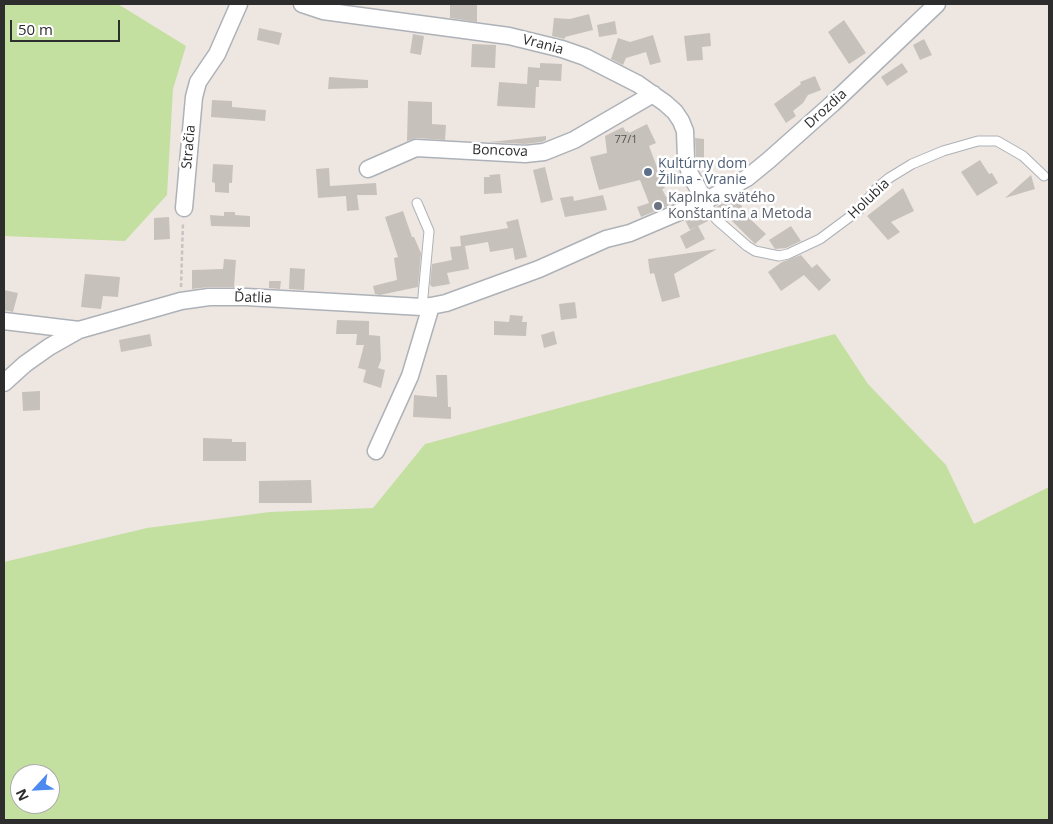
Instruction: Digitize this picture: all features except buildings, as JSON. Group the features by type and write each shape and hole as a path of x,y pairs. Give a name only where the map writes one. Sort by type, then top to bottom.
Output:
{"street":[{"name":"Stračia","path":"184,208 194,97 198,82 218,54 239,4"},
{"name":"Vrania","path":"302,4 323,11 509,36 585,57 638,84 674,112 681,121 685,131 686,159 690,174 705,201"},
{"name":"Drozdia","path":"705,201 747,178 769,160 938,4"},
{"name":"Boncova","path":"368,169 416,148 525,154 544,152 574,140 653,94"},
{"name":"Ďatlia","path":"4,383 24,364 49,346 79,330 181,301 210,297 246,297 427,307 446,303 539,269 606,239 630,233 705,201"},
{"path":"376,451 410,376 427,307"},
{"name":"Ďatlia","path":"4,321 79,330"}],"lane":[{"name":"Holubia","path":"705,201 716,219 747,246 755,251 779,256 788,254 820,239 859,210 876,188 889,178 912,164 944,151 978,141 997,141 1023,156 1044,176"},
{"path":"417,203 429,230 427,307"}],"path":[{"path":"181,301 184,208"}],"green space":[{"path":"4,4 118,4 186,46 173,89 167,195 125,241 4,236"},
{"path":"835,334 868,384 946,465 974,524 1049,487 1049,820 4,820 4,562 147,528 270,512 373,508 425,444"}],"place":[{"name":"Kultúrny dom Žilina - Vranie","path":"648,172"},
{"name":"Kaplnka svätého Konštantína a Metoda","path":"658,206"}]}
